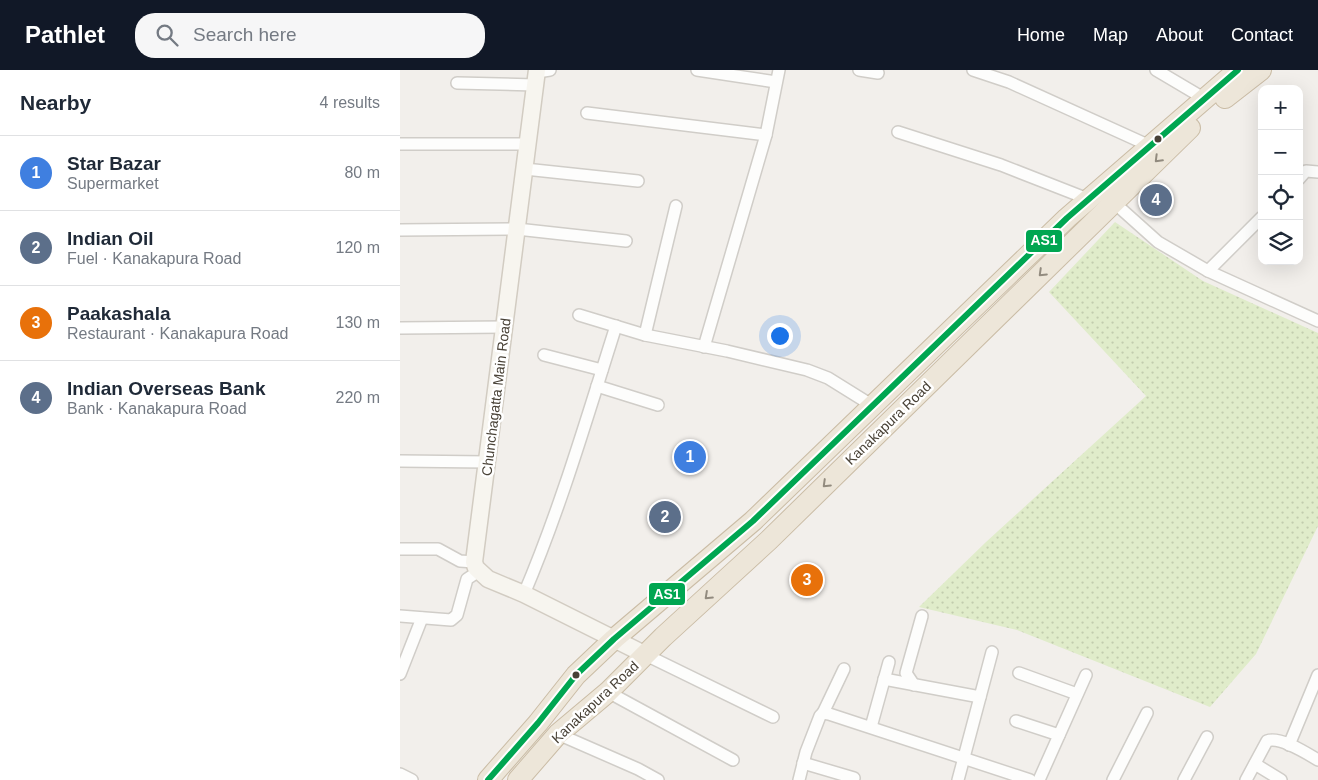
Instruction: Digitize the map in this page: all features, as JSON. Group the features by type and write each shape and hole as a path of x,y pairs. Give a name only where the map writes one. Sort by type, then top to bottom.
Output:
{"highway":[{"name":"Kanakapura Road","path":"488,780 538,723 576,675 614,639 753,521 873,406 1101,197 1261,70"},
{"name":"Kanakapura Road","path":"518,780 558,734 608,692 663,637 769,540 1150,146 1205,99 1232,71"}],"street":[{"path":"697,70 776,82"},
{"path":"704,347 766,135 779,70"},
{"path":"860,70 878,73"},
{"path":"974,70 1009,82 1150,146"},
{"path":"1156,70 1205,99"},
{"path":"457,83 540,74"},
{"name":"Chunchagatta Main Road","path":"476,567 504,327 528,144 540,74"},
{"path":"587,113 766,135"},
{"path":"898,132 1101,197 1158,242 1208,271 1318,321"},
{"path":"400,144 528,144"},
{"path":"525,168 638,181"},
{"path":"1302,175 1306,171 1317,171"},
{"path":"645,335 676,206"},
{"path":"1208,271 1259,220"},
{"path":"400,230 517,228 626,241"},
{"path":"579,315 645,335 807,370 828,378 873,406"},
{"path":"524,594 545,546 576,455 616,326"},
{"path":"400,328 504,327"},
{"path":"544,355 602,370"},
{"path":"597,386 658,405"},
{"path":"400,461 487,462"},
{"path":"400,549 438,549 460,562 476,567 488,579 524,594 773,717"},
{"path":"400,616 454,619 457,615 467,579 476,567"},
{"path":"914,685 906,673 922,616"},
{"path":"400,674 422,618"},
{"path":"958,780 992,652"},
{"path":"871,727 889,662"},
{"path":"799,780 820,716 844,670"},
{"path":"1019,673 1076,694"},
{"path":"1039,780 1086,675"},
{"path":"1289,745 1318,675"},
{"path":"884,679 980,697"},
{"path":"608,692 733,760"},
{"path":"823,713 1030,780"},
{"path":"1112,780 1147,713"},
{"path":"1016,721 1059,735"},
{"path":"558,734 638,769 658,780"},
{"path":"1184,780 1207,737"},
{"path":"1246,780 1267,741 1274,739 1318,760"},
{"path":"803,763 854,778"},
{"path":"1255,764 1281,780"},
{"path":"400,774 412,780"}],"green space":[{"path":"1115,222 1203,281 1318,333 1318,526 1256,654 1210,707 1017,630 919,607 986,542 1146,396 1049,292"}],"transit line":[{"name":"AS1","path":"488,780 538,723 576,675 614,639 753,521 1067,218 1238,70"}],"place":[{"name":"Indian Overseas Bank","path":"1156,200"},
{"name":"Star Bazar","path":"690,457"},
{"name":"Indian Oil","path":"665,517"},
{"name":"Paakashala","path":"807,580"}]}
